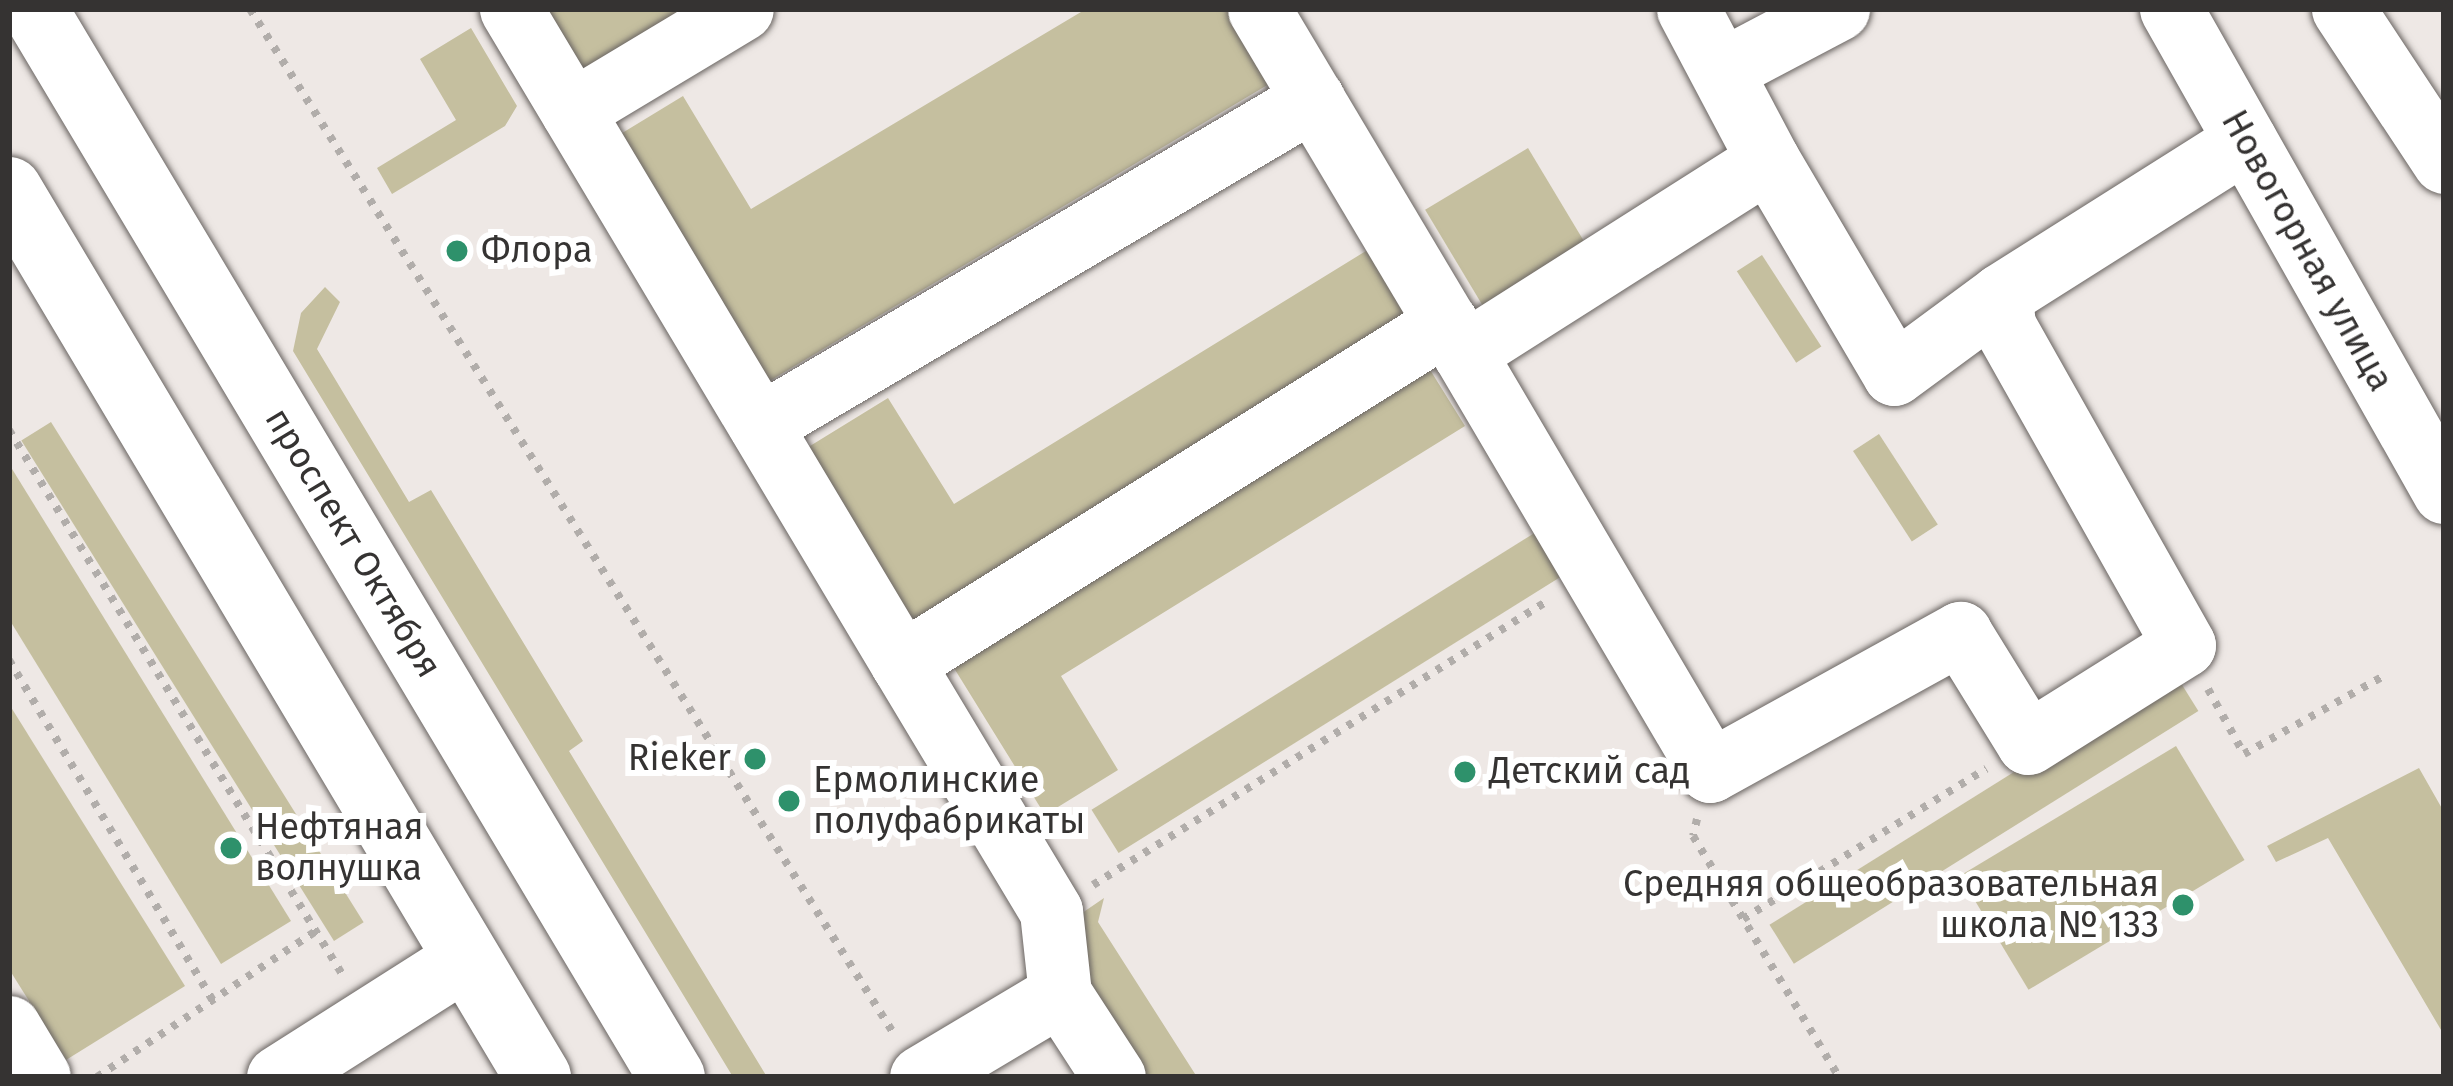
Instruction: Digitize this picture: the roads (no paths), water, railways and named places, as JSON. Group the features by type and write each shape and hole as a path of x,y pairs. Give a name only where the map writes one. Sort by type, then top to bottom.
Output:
{"main road":[{"name":"проспект Октября","path":"34,9 672,1077"},
{"path":"9,190 538,1077"}],"street":[{"path":"511,9 1051,911 1060,994 1114,1077"},
{"path":"572,111 742,9"},
{"path":"1258,9 1710,771 1960,633 2028,743 2184,645 2004,326 2001,295"},
{"path":"1688,9 1724,69 1768,160 1894,374 2001,295 2245,141"},
{"path":"1724,69 1838,9"},
{"name":"Новогорная улица","path":"2171,9 2444,492"},
{"path":"2343,9 2444,162"},
{"path":"760,425 1313,99"},
{"path":"902,663 1768,160"},
{"path":"278,1077 464,959"},
{"path":"921,1077 1060,994"},
{"path":"9,1027 39,1077"}],"place":[{"name":"Флора","path":"457,251"},
{"name":"Rieker","path":"755,759"},
{"name":"Детский сад","path":"1465,772"},
{"name":"Ермолинские полуфабрикаты","path":"789,801"},
{"name":"Нефтяная волнушка","path":"231,848"},
{"name":"Средняя общеобразовательная школа № 133","path":"2183,905"}]}
